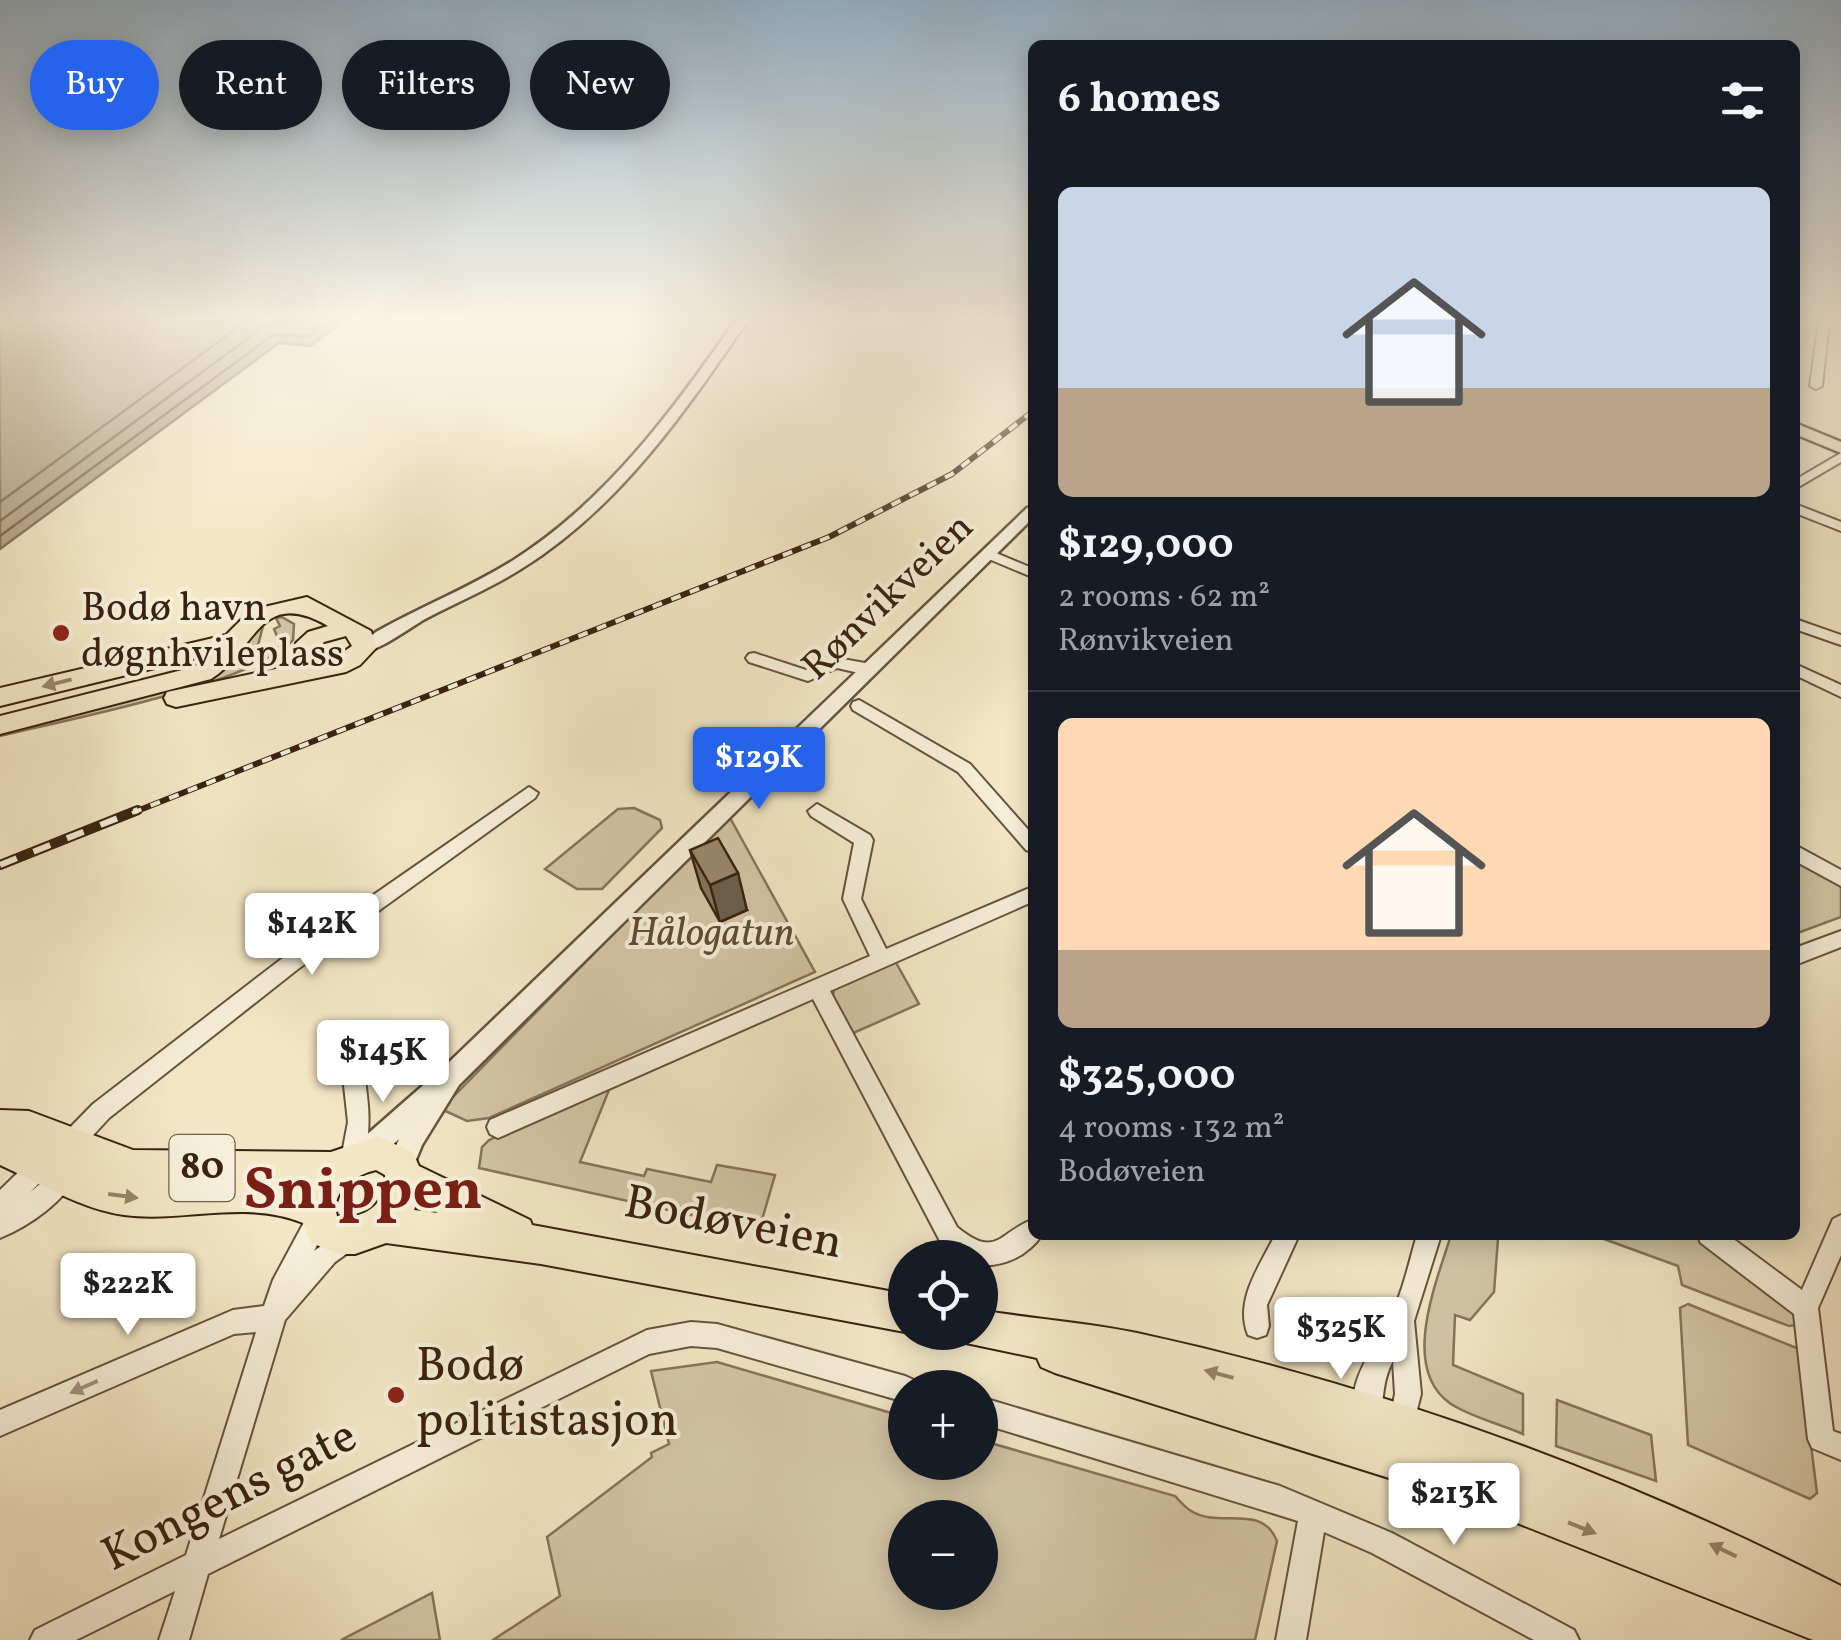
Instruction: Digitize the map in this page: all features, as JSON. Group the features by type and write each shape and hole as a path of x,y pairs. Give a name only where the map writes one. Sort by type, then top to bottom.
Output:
{"highway":[{"path":"0,724 191,676 230,650 262,614 307,604 354,636"},
{"path":"307,604 310,653"},
{"path":"0,742 192,694 354,636"},
{"path":"310,653 342,665 354,636"},
{"path":"0,697 230,650"},
{"name":"80","path":"0,1127 29,1128 133,1167 392,1157 404,1172"},
{"name":"80","path":"0,1148 52,1172 125,1197 259,1196 298,1201 316,1215 324,1230 349,1238 383,1224"},
{"path":"316,1215 321,1189 350,1161"},
{"path":"383,1224 400,1202 404,1172"},
{"name":"Bodøveien","path":"404,1172 540,1244"},
{"name":"Bodøveien","path":"383,1224 540,1244 888,1310"},
{"path":"998,1333 1134,1352 1365,1412 1394,1438 1458,1479 1841,1628"},
{"path":"998,1333 1105,1372 1394,1438 1686,1531 1841,1610"}],"main road":[{"path":"1800,430 1841,448"}],"street":[{"path":"354,636 462,594 516,566 606,497 642,457 686,397"},
{"path":"1800,482 1841,457"},
{"path":"1800,510 1841,527"},
{"name":"Rønvikveien","path":"350,1161 453,1075 1028,515"},
{"path":"989,554 1028,570"},
{"path":"1800,626 1841,640"},
{"path":"754,658 808,676 833,662 847,661 868,670"},
{"path":"1800,672 1841,692"},
{"path":"859,706 964,768 1028,840"},
{"path":"0,1226 24,1213 101,1111 290,963 529,794"},
{"path":"817,811 864,840 852,899 872,933 873,948 883,958"},
{"path":"1800,855 1841,879"},
{"path":"498,1127 1028,896"},
{"path":"1800,955 1841,938"},
{"path":"818,989 943,1226 962,1248 977,1254 1003,1254 1028,1234"},
{"path":"350,1049 359,1122 350,1161"},
{"name":"Rønvikveien","path":"404,1172 413,1137 453,1075"},
{"path":"0,1206 52,1172"},
{"path":"174,1640 272,1318 316,1215"},
{"path":"1831,1443 1806,1308 1841,1226"},
{"path":"0,1423 233,1322 272,1318 327,1254 349,1238"},
{"path":"1257,1326 1255,1304 1285,1240"},
{"path":"1365,1412 1371,1374 1402,1320 1427,1240"},
{"path":"1715,1240 1806,1308"},
{"path":"1394,1438 1408,1394 1402,1320"},
{"name":"Kongens gate","path":"45,1640 647,1342 690,1334 718,1336 888,1384"},
{"path":"998,1415 1280,1500 1382,1544 1564,1640"},
{"path":"1291,1640 1313,1516"}],"green space":[{"path":"276,618 294,624 293,640 272,656 240,671 156,699 0,736 0,730 218,672 264,622 257,649 276,650 281,645 274,629 280,626"},
{"path":"634,808 660,820 662,828 602,889 577,889 545,869 618,809"},
{"name":"Hålogatun","path":"729,816 815,972 489,1118 467,1121 441,1109"},
{"path":"1800,858 1841,881 1841,917 1800,932"},
{"path":"894,959 919,1004 851,1034 833,997 834,988"},
{"path":"611,1085 580,1162 644,1176 647,1169 711,1182 717,1165 775,1175 759,1230 479,1168 482,1147 489,1140"},
{"path":"1449,1240 1498,1240 1494,1292 1470,1320 1455,1315 1453,1365 1523,1394 1523,1434 1451,1404 1435,1389 1424,1347 1431,1299"},
{"path":"1607,1240 1704,1240 1795,1312 1797,1325 1789,1326 1682,1285 1678,1266"},
{"path":"1688,1304 1799,1349 1817,1493 1810,1499 1688,1445 1680,1308"},
{"path":"717,1362 888,1412 888,1480 998,1480 998,1445 1175,1496 1188,1509 1204,1516 1251,1519 1270,1530 1277,1541 1255,1640 493,1640 560,1596 547,1537 652,1457 651,1453 669,1444 651,1371"},
{"path":"1557,1400 1651,1435 1656,1481 1556,1446"},
{"path":"432,1593 440,1640 341,1640"}],"water":[{"path":"0,397 206,397 0,549"}],"building":[{"path":"718,838 738,873 710,885 690,850"}],"railway":[{"path":"132,813 829,537 952,474 1028,415"},
{"path":"0,865 138,810"}],"place":[{"name":"Bodø havn døgnhvileplass","path":"61,633"},
{"name":"Bodø politistasjon","path":"396,1395"}],"district":[{"name":"Snippen","path":"363,1192"}]}
